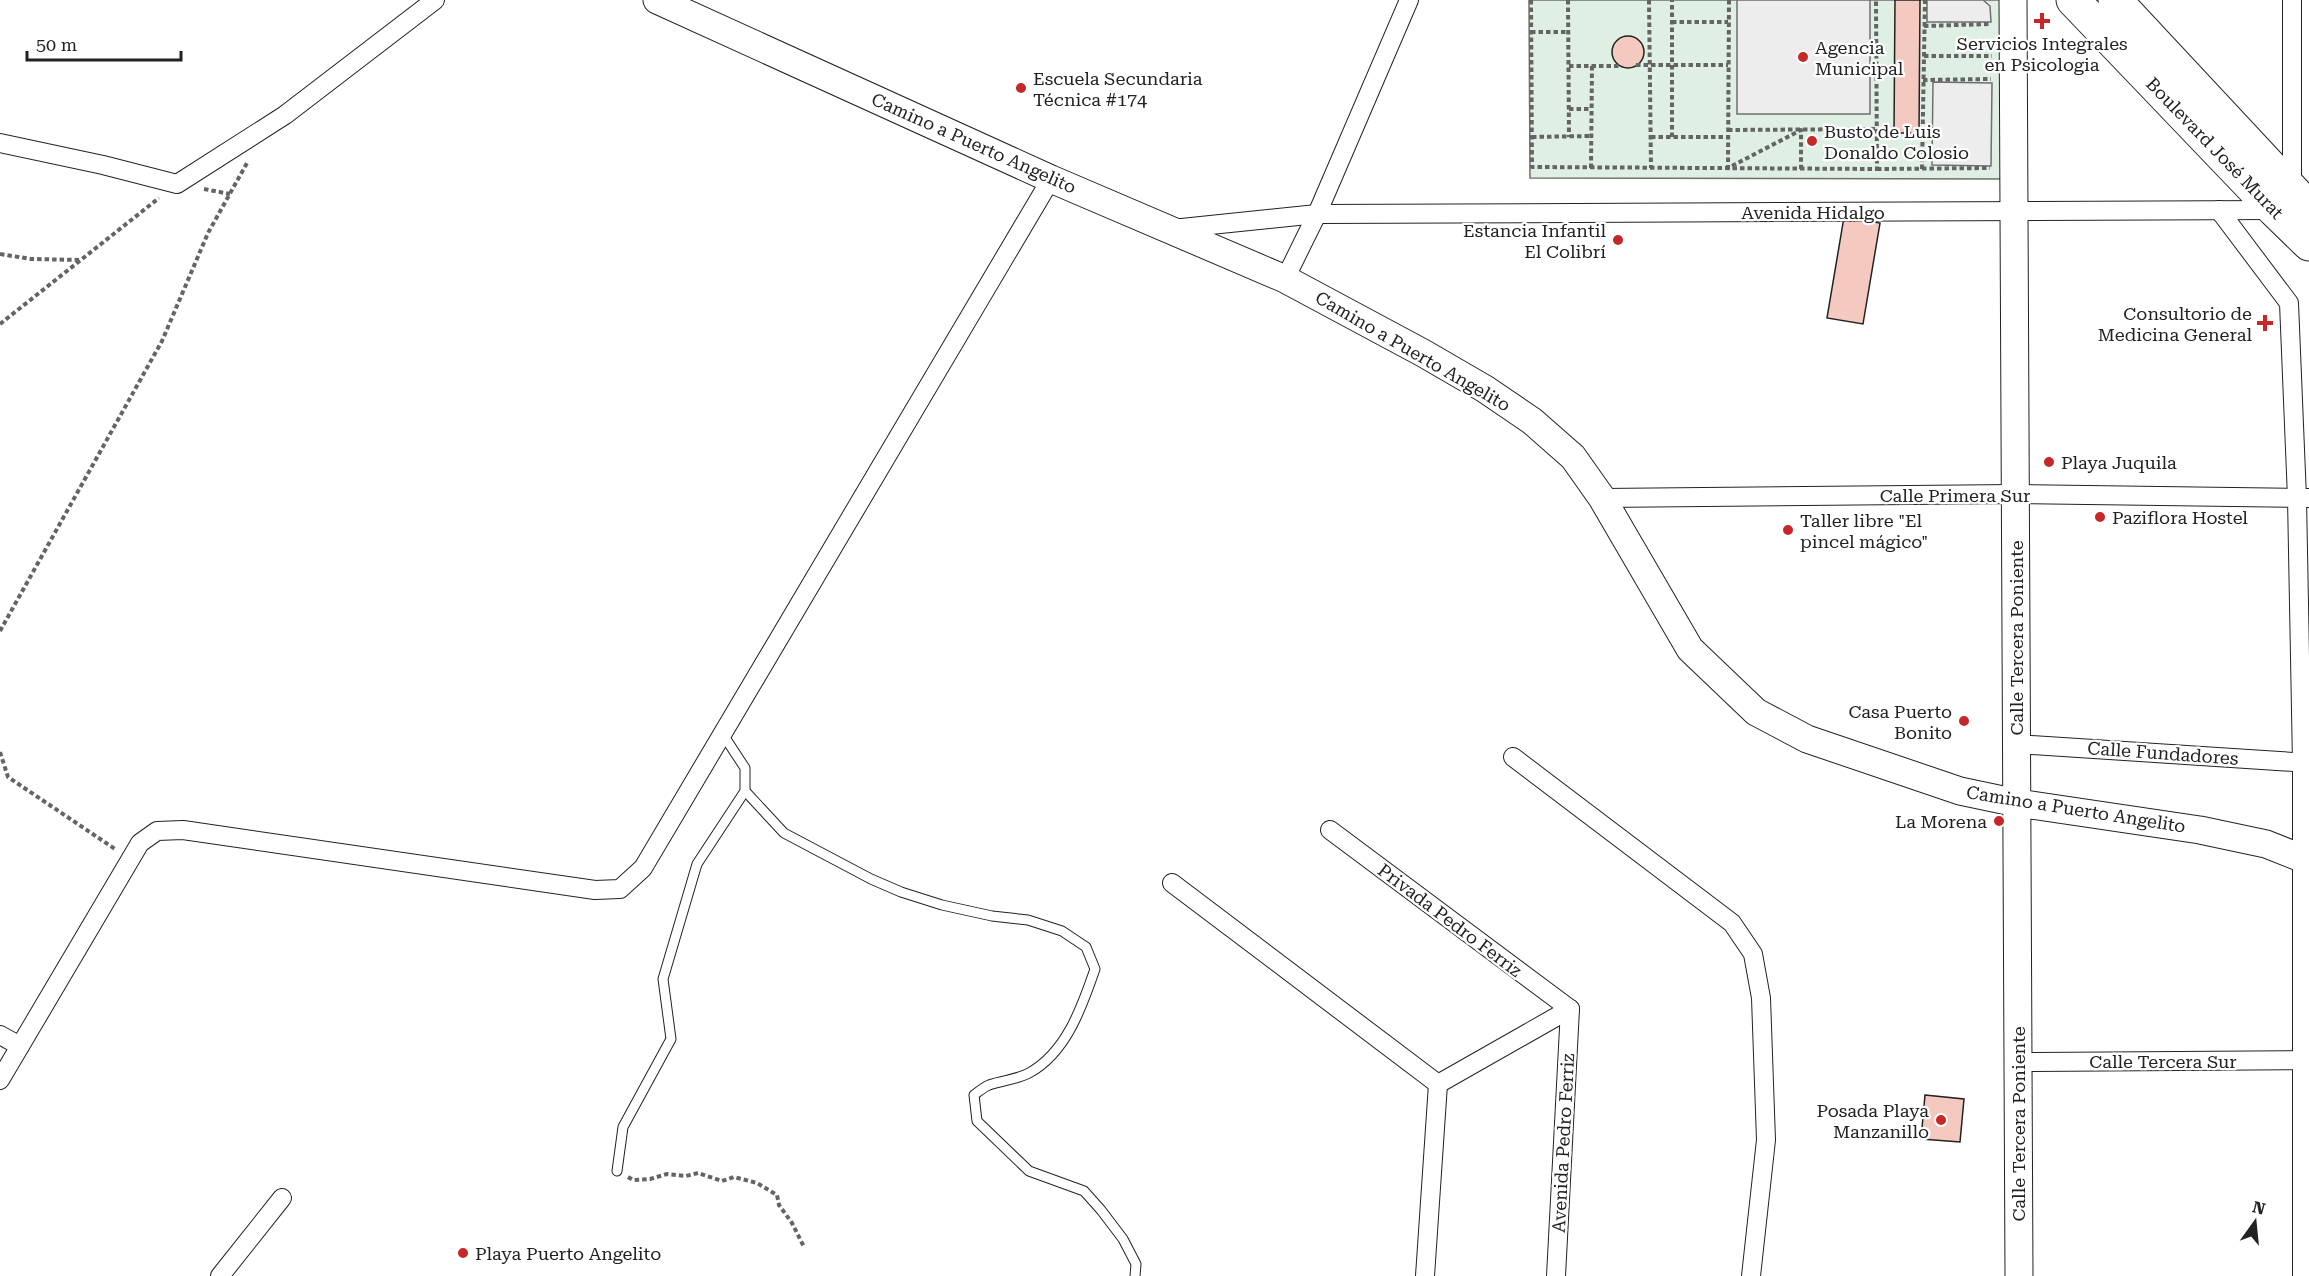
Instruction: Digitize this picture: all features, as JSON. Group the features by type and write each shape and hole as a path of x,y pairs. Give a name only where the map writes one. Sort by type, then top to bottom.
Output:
{"highway":[{"name":"Boulevard José Murat","path":"2073,0 2296,204"},
{"name":"Boulevard José Murat","path":"2115,0 2296,204 2309,244"}],"street":[{"path":"0,143 103,165 177,184 285,115 435,0"},
{"name":"Camino a Puerto Angelito","path":"657,0 1051,178 1285,279 1485,389 1532,421 1573,457 1602,498 1689,649 1756,712 1807,740 1960,791 2017,803 2200,830 2266,844 2305,859"},
{"path":"1285,279 1317,214 1409,0"},
{"name":"Calle Tercera Poniente","path":"2013,0 2019,1276"},
{"path":"2292,0 2296,204"},
{"path":"0,1080 141,843 157,831 183,830 595,890 620,889 643,868 1051,178"},
{"name":"Avenida Hidalgo","path":"1167,229 1317,214 2219,210 2296,204"},
{"path":"2219,210 2289,303 2303,498 2306,1060 2302,1276"},
{"name":"Calle Primera Sur","path":"1602,498 2014,494 2303,498"},
{"name":"Calle Fundadores","path":"2016,744 2306,763"},
{"path":"1513,757 1732,923 1753,954 1761,998 1766,1140 1750,1276"},
{"name":"Privada Pedro Ferriz","path":"1330,830 1569,1010"},
{"path":"1172,883 1438,1084"},
{"path":"1438,1084 1569,1010"},
{"name":"Avenida Pedro Ferriz","path":"1556,1276 1569,1010"},
{"path":"0,1035 20,1046"},
{"name":"Calle Tercera Sur","path":"2018,1062 2306,1060"},
{"path":"1425,1276 1438,1084"},
{"path":"220,1276 282,1198"}],"lane":[{"path":"617,1171 623,1127 671,1039 663,979 697,864 745,791 745,768 722,733"},
{"path":"745,791 784,833 871,879 901,892 942,905 992,916 1028,920 1062,931 1086,947 1095,969 1085,999 1059,1050 1031,1073 1010,1082 987,1085 974,1095 977,1121 1029,1171 1084,1191 1123,1239 1136,1264 1135,1276"}],"path":[{"path":"1531,0 1532,167 1995,168"},
{"path":"1568,0 1569,137"},
{"path":"1649,0 1651,168"},
{"path":"1672,0 1672,137"},
{"path":"1728,168 1729,0"},
{"path":"1876,0 1877,169"},
{"path":"1922,169 1925,0"},
{"path":"1672,22 1729,22"},
{"path":"1924,26 1994,24"},
{"path":"1531,32 1569,32"},
{"path":"1994,45 1994,67"},
{"path":"1924,56 1994,56"},
{"path":"1636,66 1728,65"},
{"path":"1569,66 1620,66"},
{"path":"1591,168 1592,66"},
{"path":"1923,80 1994,79"},
{"path":"1569,109 1591,109"},
{"path":"1728,130 1877,129"},
{"path":"1728,168 1801,130"},
{"path":"1801,130 1801,169"},
{"path":"1532,137 1591,136"},
{"path":"1651,137 1728,137"},
{"path":"0,631 162,341 208,233 251,156"},
{"path":"0,324 177,184"},
{"path":"0,254 31,259 82,260"},
{"path":"0,752 8,777 131,859"},
{"path":"617,1171 633,1180 650,1179 667,1174 686,1176 698,1173 722,1181 734,1177 757,1183 777,1195 779,1204 792,1223 804,1248"}],"green space":[{"path":"1529,0 1999,0 2006,5 2006,179 1530,178"}],"shaded area":[{"name":"Agencia Municipal","path":"1737,0 1870,0 1870,114 1737,114"},
{"path":"1927,0 1983,0 1990,6 1991,22 1927,22"},
{"path":"1933,82 1992,83 1991,166 1932,165"}],"building":[{"path":"1895,0 1920,0 1919,133 1894,133"},
{"path":"1628,36 1639,41 1644,52 1639,63 1628,68 1617,63 1612,52 1617,41"},
{"path":"1844,217 1880,223 1863,324 1827,318"},
{"path":"1925,1095 1964,1099 1960,1142 1921,1139"}],"place":[{"name":"Servicios Integrales en Psicologia","path":"2042,21"},
{"name":"Agencia Municipal","path":"1803,57"},
{"name":"Escuela Secundaria Técnica #174","path":"1021,88"},
{"name":"Busto de Luis Donaldo Colosio","path":"1812,141"},
{"name":"Estancia Infantil El Colibrí","path":"1618,240"},
{"name":"Consultorio de Medicina General","path":"2265,323"},
{"name":"Playa Juquila","path":"2049,462"},
{"name":"Paziflora Hostel","path":"2100,517"},
{"name":"Taller libre \"El pincel mágico\"","path":"1788,530"},
{"name":"Casa Puerto Bonito","path":"1964,721"},
{"name":"La Morena","path":"1999,821"},
{"name":"Posada Playa Manzanillo","path":"1941,1120"},
{"name":"Playa Puerto Angelito","path":"463,1253"}]}
